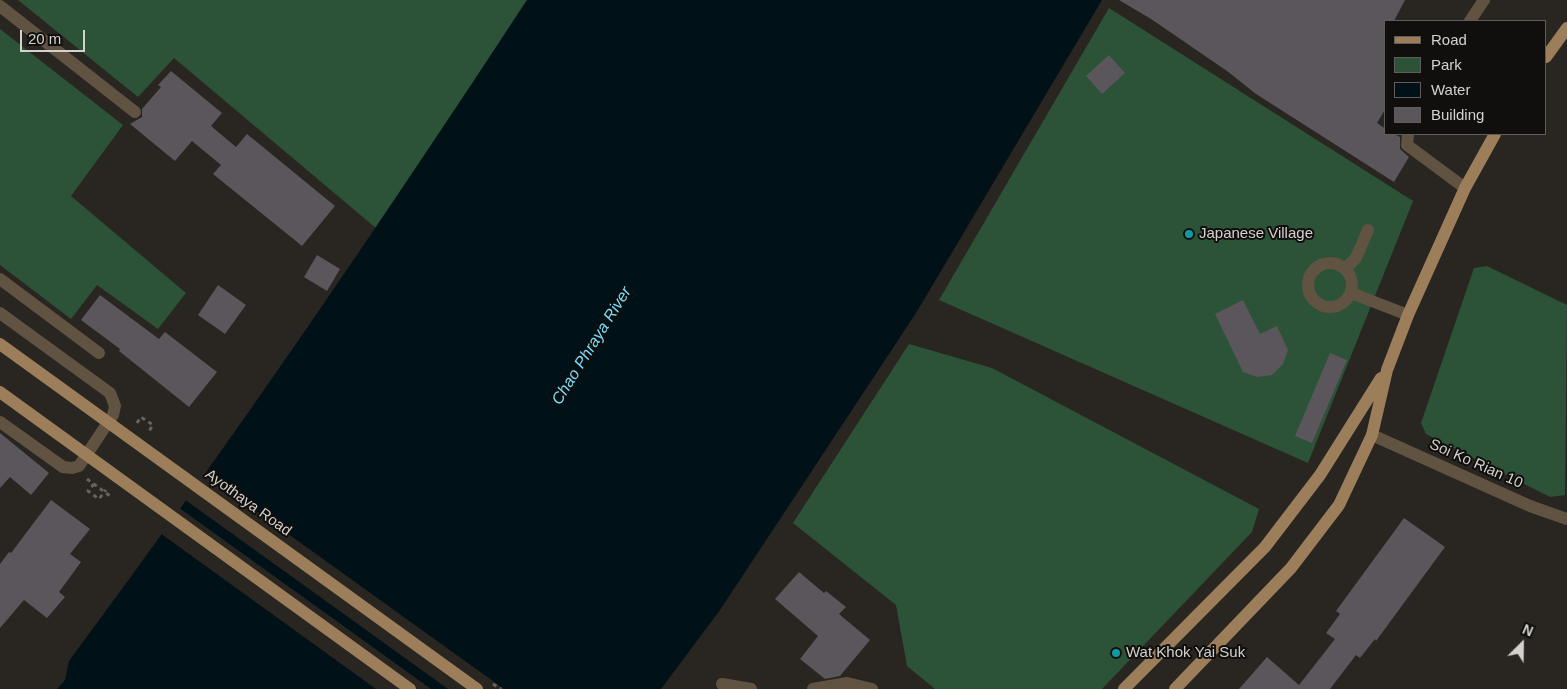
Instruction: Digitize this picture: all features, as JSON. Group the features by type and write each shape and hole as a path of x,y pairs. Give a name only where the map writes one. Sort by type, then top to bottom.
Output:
{"main road":[{"path":"1547,56 1567,28"},
{"path":"1175,689 1291,568 1339,505 1372,435 1386,370 1408,315 1465,188 1493,135"},
{"name":"Ayothaya Road","path":"0,344 477,689"},
{"path":"1124,689 1265,547 1320,475 1386,370"},
{"path":"0,392 410,689"}],"street":[{"path":"1471,20 1484,0"},
{"path":"0,6 136,112"},
{"path":"1408,135 1408,144 1465,188"},
{"path":"1346,268 1356,258 1368,230"},
{"path":"1330,262 1338,264 1346,268 1351,276 1353,284 1351,293 1340,306 1322,306 1309,294 1309,276 1314,269 1330,262"},
{"path":"0,279 99,353"},
{"path":"1351,293 1408,315"},
{"path":"0,313 110,393 115,406 113,415 79,466 72,468 63,467 0,422"},
{"name":"Soi Ko Rian 10","path":"1372,435 1530,506 1567,519"},
{"path":"813,689 847,683 872,689"},
{"path":"722,684 751,689"}],"path":[{"path":"135,426 141,417 153,426 144,438"},
{"path":"94,484 88,491 99,499 108,487"}],"green space":[{"path":"18,0 527,0 377,229 174,58 138,97"},
{"name":"Japanese Village","path":"1109,8 1413,201 1308,463 939,300"},
{"path":"0,29 123,125 71,196 186,293 158,329 97,285 71,319 0,265"},
{"path":"1487,266 1567,305 1565,495 1550,497 1426,434 1421,423 1474,268"},
{"path":"909,344 992,368 1259,509 1252,532 1102,689 935,689 907,666 896,605 793,523"}],"water":[{"name":"Chao Phraya River","path":"527,0 1102,0 916,313 720,610 661,689 57,689 65,680 69,661 187,499 303,334"}],"pier":[{"path":"202,472 504,689 448,689 184,499"},
{"path":"178,507 431,689 376,689 160,533"}],"building":[{"path":"1119,0 1405,0 1395,20 1384,20 1384,111 1377,123 1384,128 1384,135 1400,137 1400,149 1409,157 1394,182 1256,94 1227,71 1151,19"},
{"path":"1109,55 1125,73 1102,94 1086,76"},
{"path":"171,71 222,113 211,126 236,147 247,134 335,206 302,246 213,174 221,165 192,141 175,161 130,124 142,117 142,109 161,87 158,85"},
{"path":"317,255 340,269 327,291 304,277"},
{"path":"218,285 246,305 225,334 198,315"},
{"path":"100,295 159,339 165,332 217,372 189,407 119,351 120,349 81,320"},
{"path":"1243,300 1260,334 1277,326 1288,350 1283,364 1272,375 1257,377 1243,372 1215,314"},
{"path":"1330,353 1347,360 1312,443 1295,436"},
{"path":"0,433 49,473 31,495 10,477 0,488"},
{"path":"51,500 90,529 70,554 81,562 59,592 65,597 47,618 24,600 0,628 0,564 9,552 11,553"},
{"path":"1404,518 1445,547 1376,641 1375,639 1360,658 1356,655 1330,689 1239,689 1267,657 1299,685 1335,639 1326,633 1340,614 1336,611"},
{"path":"799,572 824,593 826,591 846,607 839,614 870,640 840,676 825,679 800,659 818,636 775,599"}],"place":[{"name":"Japanese Village","path":"1189,234"},
{"name":"Wat Khok Yai Suk","path":"1116,653"}]}
